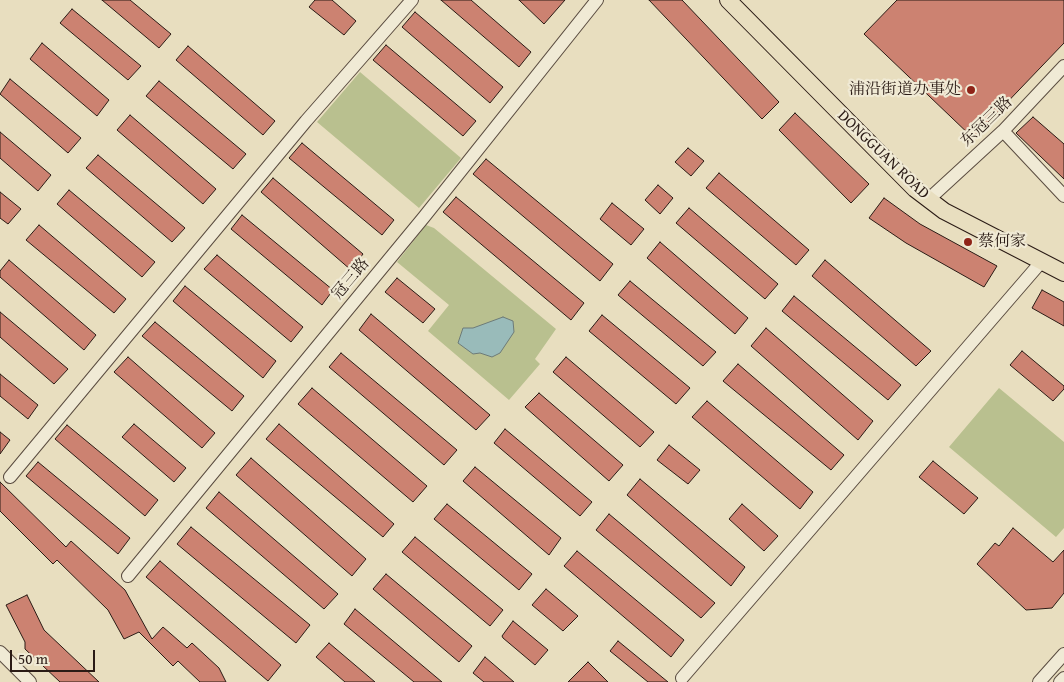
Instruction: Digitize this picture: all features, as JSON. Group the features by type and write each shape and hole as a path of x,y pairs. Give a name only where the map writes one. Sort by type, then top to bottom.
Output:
{"main road":[{"name":"DONGGUAN ROAD","path":"728,0 915,189 944,210 1064,273"}],"street":[{"path":"10,477 306,121 412,0"},
{"name":"冠三路","path":"128,576 424,217 596,0"},
{"name":"东冠三路","path":"929,199 1003,131 1064,66"},
{"path":"1003,131 1064,196"},
{"path":"682,678 1042,261"},
{"path":"0,652 30,682"},
{"path":"1039,682 1064,654"},
{"path":"1060,682 1064,678"}],"green space":[{"path":"360,72 461,158 419,208 317,122"},
{"path":"426,225 434,228 556,329 535,359 540,364 509,400 428,331 449,305 397,262"},
{"path":"999,388 1064,442 1064,528 1056,537 949,447"}],"water":[{"path":"503,317 513,321 514,332 500,353 492,357 480,353 473,354 458,343 463,328 473,328"}],"building":[{"path":"102,0 130,0 171,34 159,48"},
{"path":"315,0 332,0 356,21 344,35 309,7"},
{"path":"441,0 471,0 531,52 519,67"},
{"path":"519,0 565,0 544,24"},
{"path":"649,0 682,0 779,102 762,119"},
{"name":"浦沿街道办事处","path":"897,0 1064,0 1064,43 973,138 864,34"},
{"path":"72,9 141,66 128,80 60,23"},
{"path":"415,12 503,87 490,103 402,27"},
{"path":"42,43 109,100 97,116 30,59"},
{"path":"386,45 476,121 463,136 373,60"},
{"path":"188,46 275,121 263,135 176,60"},
{"path":"10,79 81,138 68,153 0,94"},
{"path":"159,81 246,154 233,169 146,96"},
{"path":"795,113 869,184 851,203 779,130"},
{"path":"130,115 216,189 203,204 117,130"},
{"path":"1033,117 1064,144 1064,179 1016,133"},
{"path":"0,132 51,175 38,191 0,158"},
{"path":"302,143 394,220 382,235 289,158"},
{"path":"688,148 704,161 691,176 675,162"},
{"path":"98,155 185,228 172,242 86,168"},
{"path":"486,159 613,264 600,281 473,174"},
{"path":"719,173 809,250 796,265 706,188"},
{"path":"273,178 363,254 351,270 261,192"},
{"path":"658,185 673,198 660,214 645,200"},
{"path":"69,190 155,262 142,277 57,204"},
{"path":"0,192 21,209 8,224 0,218"},
{"path":"456,197 584,303 571,320 443,212"},
{"path":"884,198 920,224 997,266 984,287 906,243 869,218"},
{"path":"612,203 644,229 631,245 600,219"},
{"path":"689,208 778,284 765,299 676,223"},
{"path":"242,215 333,290 322,305 231,229"},
{"path":"39,225 126,299 114,313 26,240"},
{"path":"660,242 748,318 735,334 647,258"},
{"path":"217,255 303,327 291,342 204,269"},
{"path":"9,260 96,335 84,350 0,277 0,271"},
{"path":"825,260 931,351 916,366 812,276"},
{"path":"397,278 435,309 423,323 385,292"},
{"path":"630,281 716,352 703,366 618,295"},
{"path":"185,286 276,361 263,378 173,301"},
{"path":"1042,290 1064,302 1064,326 1032,308"},
{"path":"794,296 901,385 888,400 782,311"},
{"path":"0,312 68,369 54,384 0,337"},
{"path":"371,314 490,415 476,430 359,330"},
{"path":"602,315 690,388 676,404 589,331"},
{"path":"155,322 244,396 232,411 142,336"},
{"path":"766,328 873,421 858,440 751,346"},
{"path":"1022,351 1064,386 1064,389 1053,401 1010,365"},
{"path":"341,353 457,450 444,465 329,367"},
{"path":"128,357 215,433 202,448 114,372"},
{"path":"566,357 654,432 640,447 553,372"},
{"path":"738,364 844,455 831,470 723,381"},
{"path":"0,374 38,405 28,419 0,396"},
{"path":"312,388 427,486 413,502 298,404"},
{"path":"539,393 623,465 609,481 525,407"},
{"path":"707,401 813,492 800,509 692,417"},
{"path":"134,424 186,468 174,482 122,437"},
{"path":"279,424 394,524 383,537 266,439"},
{"path":"67,425 158,500 145,516 55,439"},
{"path":"505,429 592,502 580,516 494,443"},
{"path":"0,432 10,440 0,454"},
{"path":"669,445 700,470 688,484 657,460"},
{"path":"251,458 366,559 352,576 236,475"},
{"path":"933,461 978,498 964,514 919,477"},
{"path":"38,462 130,538 118,554 26,476"},
{"path":"475,467 561,538 549,555 463,481"},
{"path":"640,479 745,567 731,586 627,495"},
{"path":"0,482 66,547 71,541 125,590 152,639 163,627 187,648 192,643 219,668 226,682 200,682 178,661 173,666 139,632 124,639 108,610 57,560 53,564 0,511"},
{"path":"219,492 338,594 324,609 206,508"},
{"path":"447,504 532,574 519,590 434,519"},
{"path":"742,504 778,536 764,551 729,519"},
{"path":"609,514 715,603 701,618 596,530"},
{"path":"191,527 310,625 296,643 177,544"},
{"path":"1013,528 1053,562 1064,550 1064,593 1052,608 1026,610 977,564 995,543 999,546"},
{"path":"415,537 503,610 490,626 402,552"},
{"path":"577,551 684,640 671,657 564,566"},
{"path":"160,561 281,665 268,681 146,577"},
{"path":"386,574 472,646 459,662 373,589"},
{"path":"546,589 578,616 563,631 532,605"},
{"path":"27,595 44,630 99,682 60,682 25,649 25,642 6,605"},
{"path":"355,609 442,682 414,682 344,624"},
{"path":"513,621 548,650 535,665 502,636"},
{"path":"618,641 668,682 648,682 610,651"},
{"path":"329,643 375,682 345,682 316,657"},
{"path":"485,657 514,682 484,682 473,673"},
{"path":"588,662 608,682 568,682"}],"place":[{"name":"浦沿街道办事处","path":"971,90"},
{"name":"蔡何家","path":"968,242"}]}
